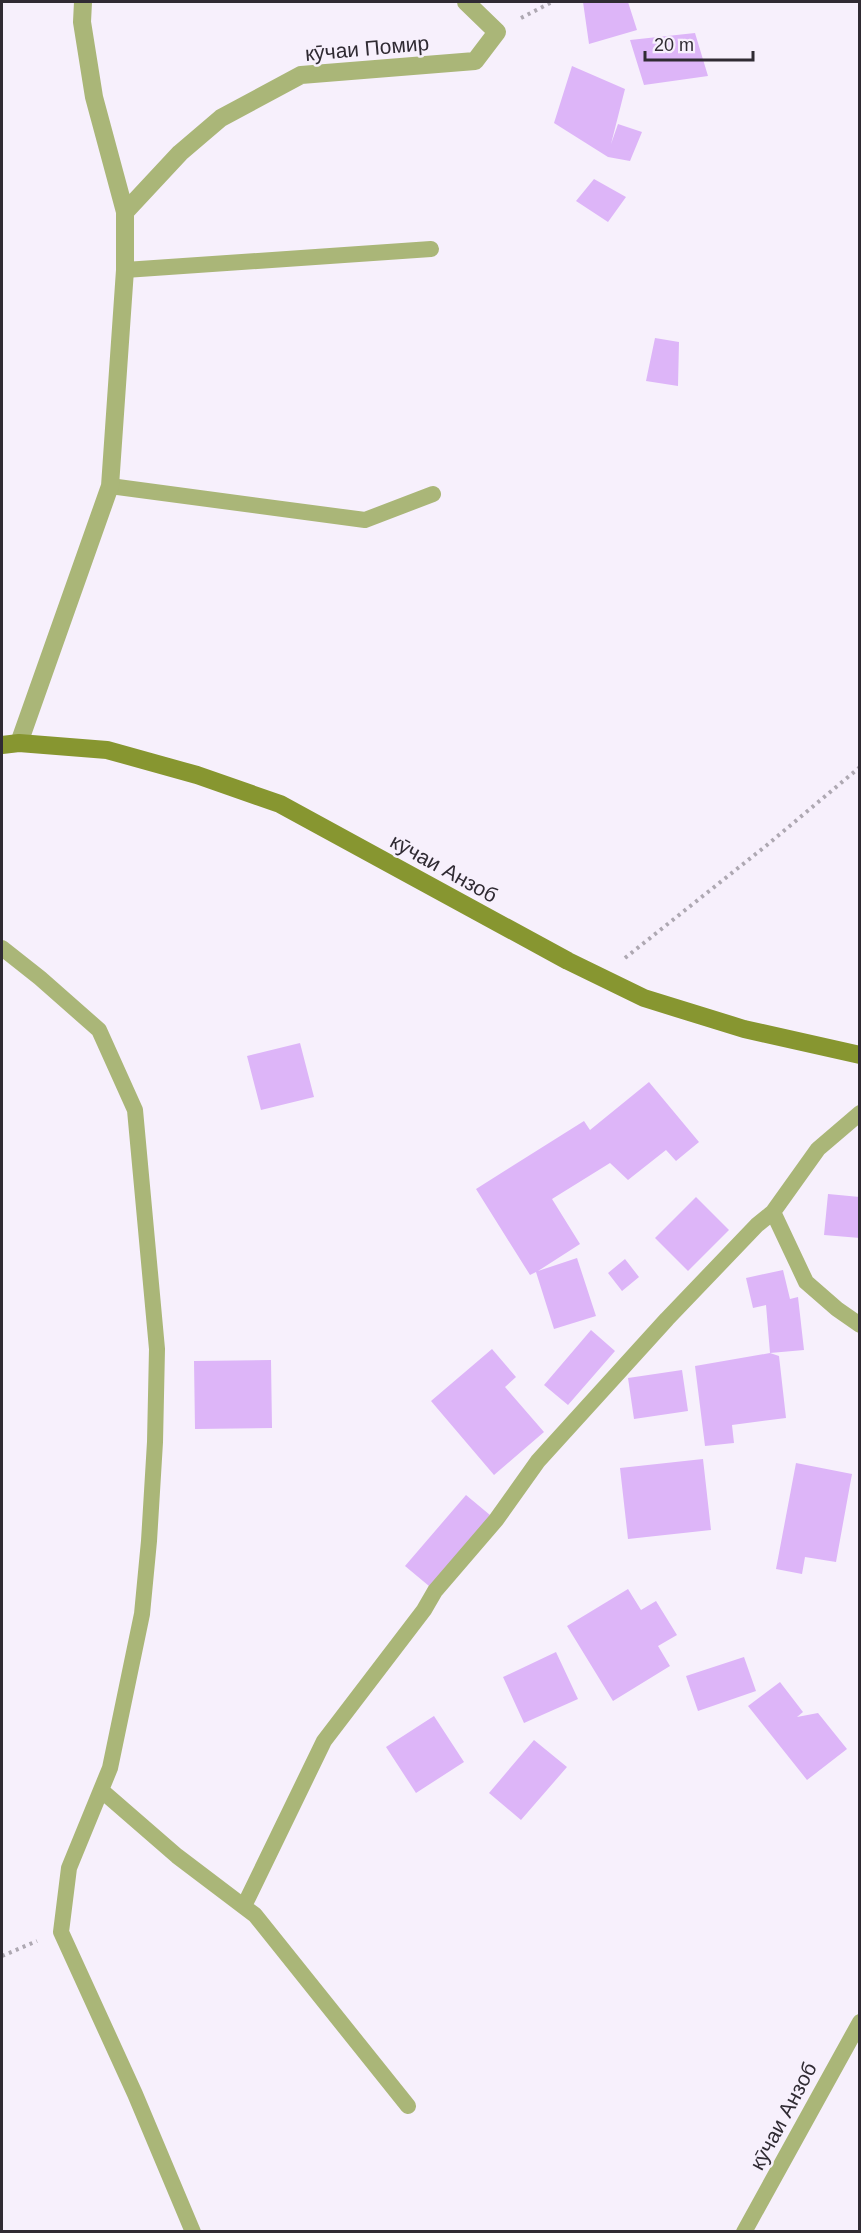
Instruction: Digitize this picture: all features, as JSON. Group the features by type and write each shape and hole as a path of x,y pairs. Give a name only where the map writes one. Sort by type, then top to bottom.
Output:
{"street":[{"path":"10,744 110,486 125,270 124,212 94,97 82,22 84,2"},
{"path":"466,2 497,32"},
{"name":"кӯчаи Помир","path":"124,212 180,153 221,118 300,75 475,61 497,32"},
{"name":"кӯчаи Анзоб","path":"10,744 107,750 197,775 280,804 568,961 644,998 744,1029 860,1055"}],"lane":[{"path":"125,270 431,249"},
{"path":"110,486 365,520 433,494"},
{"path":"2,948 99,1030 135,1110 157,1350 155,1442 142,1614 110,1768 69,1868 61,1932 135,2094 193,2232"},
{"path":"244,1906 324,1741 424,1610 435,1591 496,1520 538,1461 667,1319 773,1212 818,1149 860,1113"},
{"path":"773,1212 806,1282 837,1309 860,1325"},
{"path":"101,1790 177,1856 255,1915 408,2106"},
{"name":"кӯчаи Анзоб","path":"744,2232 860,2022"}],"path":[{"path":"497,32 552,2"},
{"path":"601,977 767,845 860,767"},
{"path":"2,1956 61,1932"}],"building":[{"path":"583,2 628,2 637,30 589,44"},
{"path":"695,33 708,76 644,85 630,40"},
{"path":"572,66 625,89 611,144 618,124 642,132 630,161 608,157 554,123"},
{"path":"594,179 626,197 608,222 576,201"},
{"path":"655,338 679,342 678,386 646,381"},
{"path":"300,1043 314,1097 261,1110 247,1056"},
{"path":"649,1082 699,1142 676,1161 666,1150 628,1180 610,1163 552,1199 580,1244 538,1271 577,1258 596,1316 554,1329 536,1272 530,1275 476,1189 584,1121 590,1130"},
{"path":"828,1194 860,1197 860,1238 824,1235"},
{"path":"696,1197 729,1230 688,1271 655,1238"},
{"path":"625,1259 639,1277 622,1291 608,1273"},
{"path":"783,1270 790,1299 798,1297 804,1350 770,1353 766,1305 753,1308 746,1278"},
{"path":"591,1330 615,1351 568,1405 544,1385"},
{"path":"492,1349 516,1377 505,1387 544,1432 494,1475 431,1401"},
{"path":"770,1353 779,1356 786,1418 732,1425 734,1443 705,1446 695,1366"},
{"path":"271,1360 272,1428 195,1429 194,1361"},
{"path":"682,1370 688,1411 634,1419 628,1378"},
{"path":"703,1459 711,1530 628,1539 620,1468"},
{"path":"796,1463 852,1474 836,1562 805,1557 802,1574 776,1569"},
{"path":"466,1495 496,1520 435,1591 405,1566"},
{"path":"628,1589 641,1610 656,1601 677,1635 658,1646 670,1666 613,1701 567,1626"},
{"path":"556,1652 578,1699 524,1723 503,1677"},
{"path":"744,1657 756,1691 698,1711 686,1676"},
{"path":"780,1682 803,1712 797,1717 818,1713 847,1749 807,1780 748,1706"},
{"path":"434,1716 464,1762 416,1793 386,1747"},
{"path":"534,1740 567,1767 521,1820 489,1793"}]}
